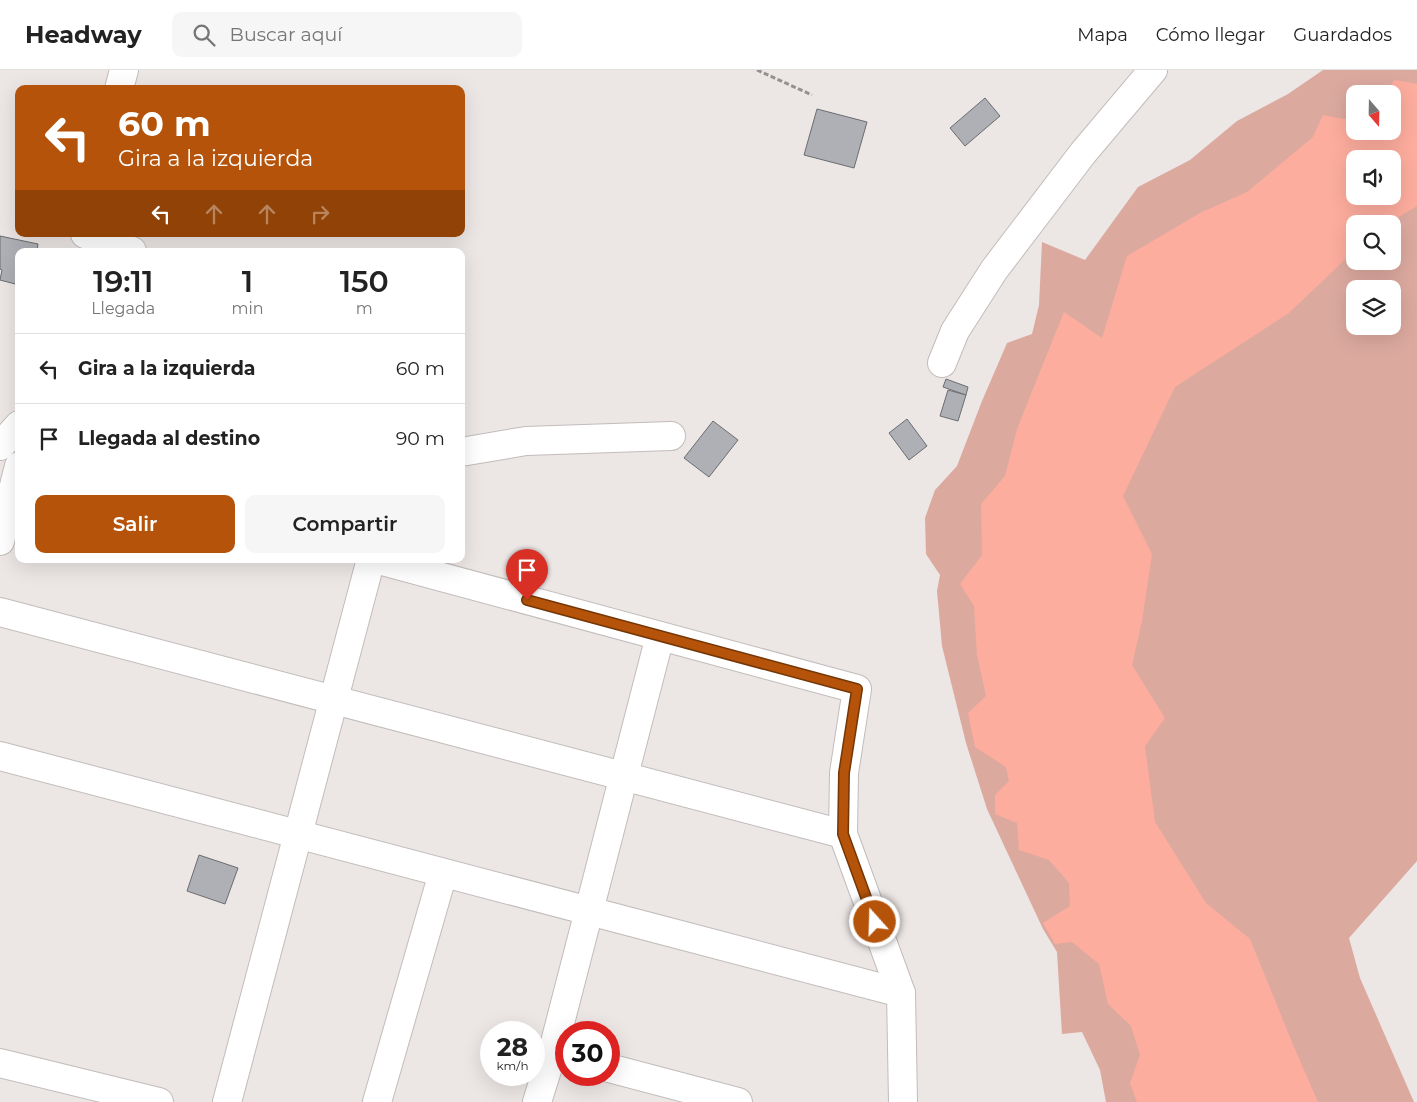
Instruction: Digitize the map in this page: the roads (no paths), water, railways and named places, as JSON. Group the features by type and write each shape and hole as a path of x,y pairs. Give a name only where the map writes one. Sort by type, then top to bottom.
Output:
{"street":[{"path":"120,85 124,70"},
{"path":"942,363 955,331 994,270 1083,153 1153,70"},
{"path":"94,237 124,248"},
{"path":"0,446 15,429"},
{"path":"465,451 526,441 671,436"},
{"path":"0,541 15,483"},
{"path":"227,1102 333,700 372,563"},
{"path":"388,563 857,689 844,773 843,834 901,993 903,1102"},
{"path":"0,612 843,834"},
{"path":"566,1021 589,911 660,636"},
{"path":"0,756 901,993"},
{"path":"377,1102 443,873"},
{"path":"0,1063 158,1102"},
{"path":"537,1102 555,1064"},
{"path":"620,1071 738,1102"}]}
